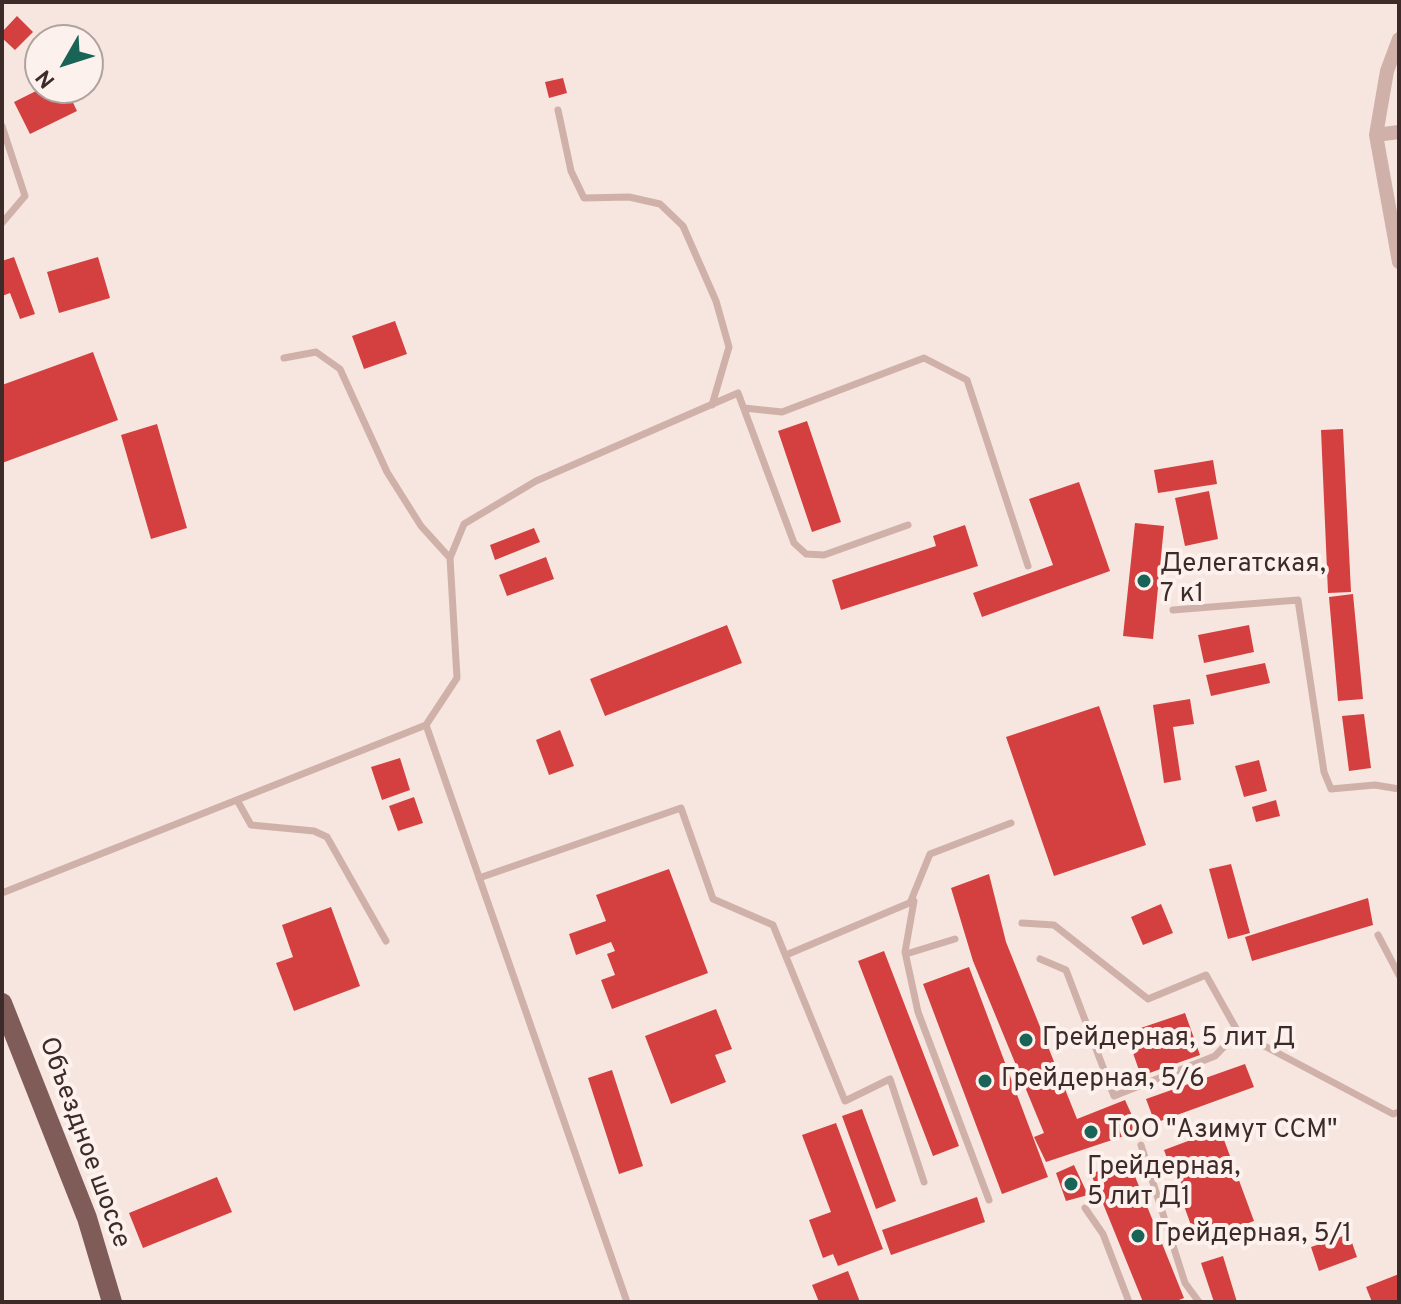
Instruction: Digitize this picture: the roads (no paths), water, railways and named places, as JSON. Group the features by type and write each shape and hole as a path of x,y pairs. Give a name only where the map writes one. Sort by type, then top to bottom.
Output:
{"main road":[{"name":"Объездное шоссе","path":"2,1003 87,1218 112,1302"}],"street":[{"path":"1399,39 1387,71 1376,135 1399,262"},
{"path":"1376,135 1399,132"}],"lane":[{"path":"558,110 571,171 584,198 629,197 660,204 683,226 716,301 729,347 712,405"},
{"path":"2,126 25,196 2,223"},
{"path":"284,358 316,352 340,369 387,472 421,526 450,558"},
{"path":"744,408 782,412 924,358 967,380 1028,566"},
{"path":"2,893 426,725 457,678 450,558 464,524 536,481 738,393 794,543 806,554 824,555 908,525"},
{"path":"1173,610 1298,600 1324,772 1331,789 1375,785 1399,789"},
{"path":"426,725 627,1302"},
{"path":"237,800 251,825 314,831 327,837 386,941"},
{"path":"479,878 681,808 713,899 773,925 845,1101 890,1079 924,1182"},
{"path":"910,903 930,854 1011,823"},
{"path":"786,955 914,901 906,954 918,1012 989,1200"},
{"path":"1022,923 1054,925 1148,999 1206,975 1238,1032 1393,1114 1399,1112"},
{"path":"1378,935 1399,975"},
{"path":"906,954 955,939"},
{"path":"1040,959 1066,970 1114,1096 1215,1056 1238,1032"},
{"path":"1141,1145 1185,1283 1199,1302"},
{"path":"1085,1208 1103,1234 1129,1302"}],"place":[{"name":"Делегатская, 7 к1","path":"1144,581"},
{"name":"Грейдерная, 5 лит Д","path":"1026,1040"},
{"name":"Грейдерная, 5/6","path":"985,1081"},
{"name":"ТОО \"Азимут ССМ\"","path":"1091,1132"},
{"name":"Грейдерная, 5 лит Д1","path":"1071,1184"},
{"name":"Грейдерная, 5/1","path":"1138,1236"}]}
